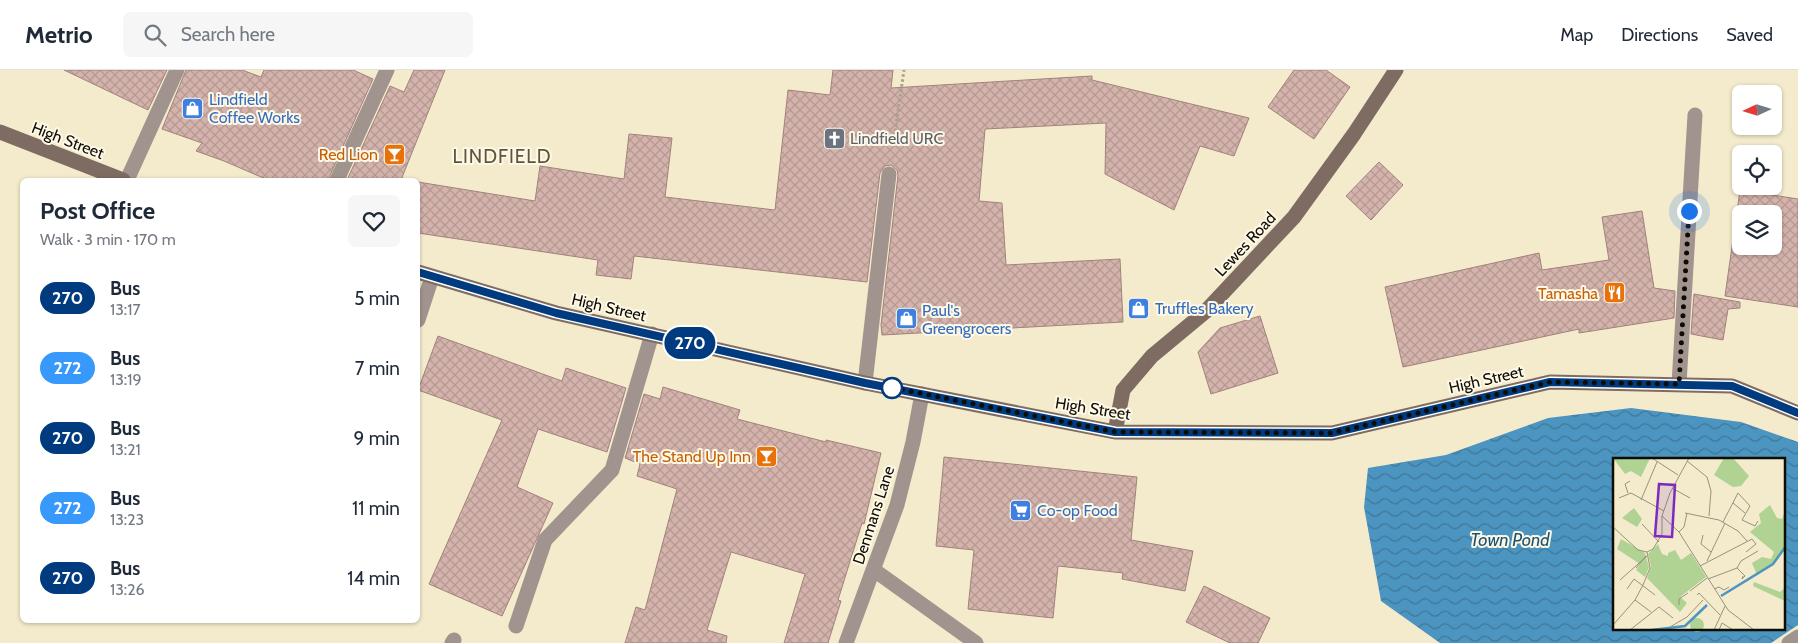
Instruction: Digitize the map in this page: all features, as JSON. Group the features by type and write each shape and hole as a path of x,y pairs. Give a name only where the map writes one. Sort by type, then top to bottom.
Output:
{"main road":[{"name":"Lewes Road","path":"1115,432 1123,390 1152,356 1205,312 1294,217 1354,134 1396,70"},
{"name":"High Street","path":"0,132 120,178"},
{"name":"High Street","path":"420,273 556,313 865,383 1115,432 1332,433 1550,382 1732,386 1798,413"}],"street":[{"path":"126,178 177,70"},
{"path":"338,178 387,70"},
{"path":"1679,384 1695,114"},
{"path":"865,383 889,174"},
{"path":"420,314 432,276"},
{"path":"516,626 545,540 612,470 652,334"},
{"name":"Denmans Lane","path":"846,643 897,505 913,442 922,394"},
{"path":"874,570 976,643"},
{"path":"1789,643 1798,636"}],"path":[{"path":"889,174 904,70"}],"water":[{"name":"Town Pond","path":"1631,408 1741,422 1798,442 1798,625 1771,643 1440,643 1381,601 1364,507 1368,468 1446,455 1548,418"}],"building":[{"path":"64,70 167,70 148,110"},
{"path":"186,70 242,70 261,77 264,70 353,70 373,79 329,178 263,178 196,151 202,143 162,129"},
{"name":"Red Lion","path":"414,70 445,70 402,178 348,178 390,86 404,92"},
{"path":"833,70 893,70 891,88 1092,76 1092,80 1249,118 1234,156 1200,146 1174,210 1105,174 1106,123 985,129 979,201 1002,203 1006,265 1120,259 1123,322 882,335 881,325 898,175 897,170 891,165 885,166 880,173 867,282 634,256 631,279 596,275 598,260 420,233 420,182 535,201 540,166 624,179 629,134 672,138 665,197 775,210 788,90 830,95"},
{"path":"1294,70 1326,70 1350,87 1314,139 1268,107"},
{"path":"1379,162 1403,185 1371,220 1346,196"},
{"path":"1739,195 1772,195 1798,199 1798,307 1725,296 1732,247 1732,255 1782,255 1782,205 1738,205"},
{"path":"1642,211 1654,288 1675,291 1674,318 1579,333 1579,329 1403,367 1385,287 1539,253 1542,270 1609,260 1602,217"},
{"path":"1694,294 1740,302 1740,308 1728,309 1723,340 1691,334"},
{"path":"1260,316 1278,373 1211,394 1198,352 1220,328"},
{"path":"438,336 562,381 566,368 626,388 607,452 538,429 517,487 553,503 502,616 429,584 502,420 420,391 420,385"},
{"path":"663,387 740,410 737,419 826,442 826,440 881,453 864,524 862,523 838,600 841,601 828,643 784,643 805,574 731,552 707,630 727,636 726,643 625,643 636,607 645,610 677,489 637,476 640,464 625,458 644,394 660,399"},
{"path":"944,457 1137,477 1131,540 1193,551 1185,591 1122,579 1123,573 1058,566 1053,618 968,609 974,550 936,546"},
{"path":"1204,586 1270,618 1258,643 1230,643 1186,622"}],"bus line":[{"name":"270","path":"420,273 556,313 865,383 1115,432 1332,433 1550,382 1732,386 1798,413"}],"place":[{"name":"Lindfield Coffee Works","path":"193,108"},
{"name":"Lindfield URC","path":"834,138"},
{"name":"Red Lion","path":"394,154"},
{"name":"Tamasha","path":"1614,293"},
{"name":"Truffles Bakery","path":"1139,308"},
{"name":"Paul's Greengrocers","path":"906,319"},
{"name":"The Stand Up Inn","path":"767,456"},
{"name":"Co-op Food","path":"1021,510"}],"district":[{"name":"LINDFIELD","path":"502,156"}],"route":[{"path":"892,388 884,386 1115,432 1332,433 1550,382 1679,384 1689,211"}]}
